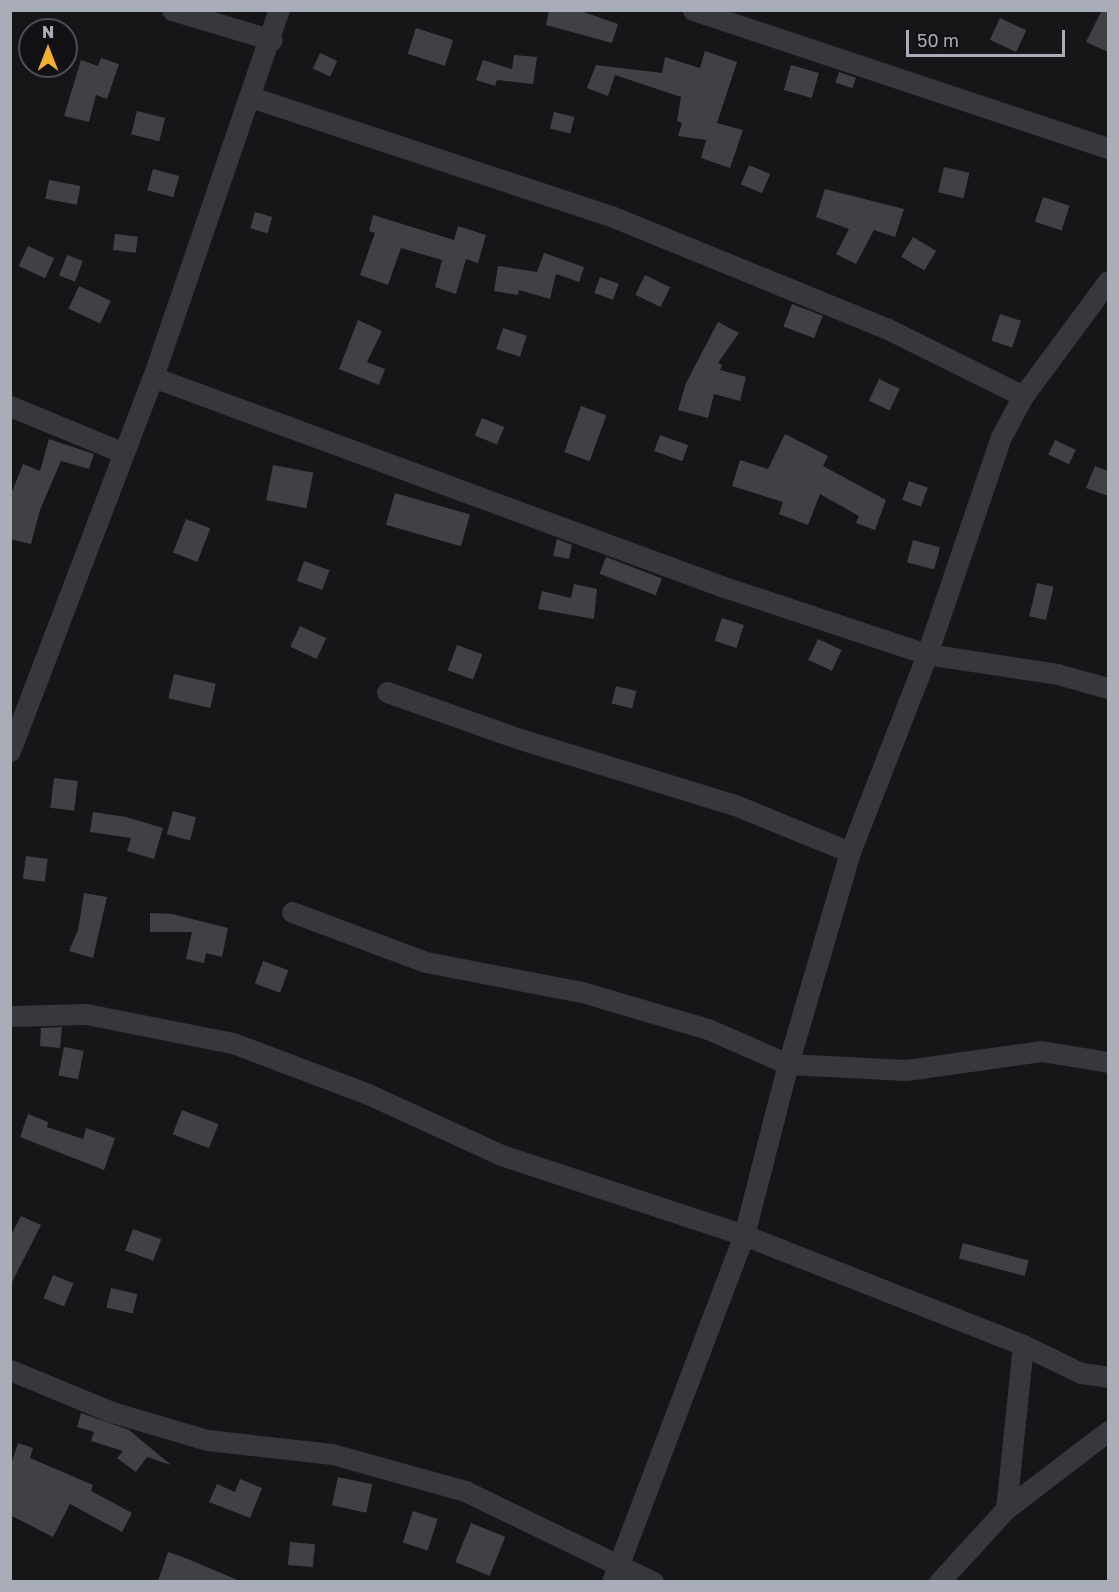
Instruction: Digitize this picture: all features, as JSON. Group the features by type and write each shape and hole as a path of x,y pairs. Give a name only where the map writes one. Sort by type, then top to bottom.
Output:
{"street":[{"path":"172,10 272,40"},
{"path":"10,751 153,377 272,40 279,10"},
{"path":"693,10 1108,148"},
{"path":"251,98 611,216 886,328 1023,396"},
{"path":"616,1573 744,1235 788,1064 850,852 927,654 1001,437 1023,396 1108,281"},
{"path":"153,377 720,586 927,654 1057,674 1108,688"},
{"path":"10,406 124,453"},
{"path":"387,692 520,739 735,805 850,852"},
{"path":"292,912 426,963 582,992 708,1029 788,1064 906,1070 1041,1051 1108,1062"},
{"path":"10,1016 86,1014 233,1042 368,1094 501,1155 744,1235 1023,1345 1081,1373 1108,1377"},
{"path":"1006,1509 1023,1345"},
{"path":"10,1370 112,1412 207,1440 332,1455 465,1491 616,1573 652,1581"},
{"path":"939,1581 1006,1509 1108,1431"}],"building":[{"path":"549,10 578,10 618,24 612,43 546,25"},
{"path":"1102,10 1108,10 1108,52 1086,42"},
{"path":"1000,18 1026,30 1016,52 990,40"},
{"path":"416,28 453,40 445,66 408,54"},
{"path":"705,51 737,62 717,123 743,130 730,168 701,158 706,140 678,136 682,123 677,121 681,97 615,75 608,96 587,88 596,65 662,73 665,57 700,68"},
{"path":"320,53 337,61 330,76 313,68"},
{"path":"514,55 537,57 533,84 497,80 495,86 476,80 483,60 512,69"},
{"path":"101,58 119,64 107,99 96,95 89,122 64,116 76,78 78,78 81,60 98,66"},
{"path":"791,65 819,73 812,98 784,90"},
{"path":"839,72 856,78 852,88 835,82"},
{"path":"137,111 165,118 159,141 131,134"},
{"path":"554,112 574,117 570,134 550,128"},
{"path":"749,165 770,174 762,193 741,184"},
{"path":"944,167 969,173 963,198 938,192"},
{"path":"153,169 179,176 173,197 147,190"},
{"path":"49,180 80,186 77,205 45,199"},
{"path":"825,189 904,209 895,237 874,230 856,264 836,254 849,229 816,217"},
{"path":"1043,197 1070,206 1062,230 1035,222"},
{"path":"255,212 272,217 268,233 250,228"},
{"path":"373,215 454,240 458,226 486,235 478,263 466,259 456,294 435,287 442,260 401,248 388,285 360,275 375,233 369,231"},
{"path":"115,234 138,237 136,253 113,250"},
{"path":"913,237 936,251 924,271 901,257"},
{"path":"28,246 54,258 45,278 19,266"},
{"path":"544,253 584,267 579,282 556,274 550,299 519,290 518,295 494,291 498,266 537,272"},
{"path":"67,255 83,261 75,282 59,276"},
{"path":"645,275 670,287 661,307 635,295"},
{"path":"600,277 619,284 613,300 594,293"},
{"path":"79,286 111,301 100,323 68,309"},
{"path":"792,304 823,316 814,338 783,326"},
{"path":"1000,314 1021,321 1012,347 991,341"},
{"path":"358,320 382,331 367,362 385,369 379,385 339,369"},
{"path":"718,322 739,333 718,363 722,365 720,370 746,377 740,401 714,394 708,418 678,410 686,383"},
{"path":"503,328 527,336 520,357 496,349"},
{"path":"879,379 900,389 890,410 869,401"},
{"path":"581,406 606,415 590,461 564,452"},
{"path":"482,418 504,427 497,445 475,436"},
{"path":"785,434 828,456 823,466 886,500 875,530 856,523 859,516 820,494 808,525 779,514 783,502 732,486 740,460 768,469"},
{"path":"660,435 688,445 682,461 654,451"},
{"path":"49,439 94,454 89,469 61,461 40,510 31,544 10,539 10,497 23,464 40,471"},
{"path":"1055,440 1076,450 1069,464 1048,455"},
{"path":"273,465 313,473 306,508 266,500"},
{"path":"1095,466 1108,471 1108,496 1086,488"},
{"path":"909,481 928,488 921,507 902,500"},
{"path":"395,493 470,514 461,546 386,525"},
{"path":"186,519 210,528 197,562 173,553"},
{"path":"557,539 572,545 569,559 553,556"},
{"path":"913,540 940,547 934,569 907,562"},
{"path":"606,557 662,579 656,595 600,574"},
{"path":"304,561 329,570 322,590 297,581"},
{"path":"1037,583 1054,587 1046,620 1029,616"},
{"path":"574,584 597,589 594,619 538,609 542,591 571,598"},
{"path":"722,618 744,625 736,648 715,641"},
{"path":"300,626 326,638 317,659 290,647"},
{"path":"818,639 842,650 832,671 808,660"},
{"path":"457,645 482,654 473,680 448,670"},
{"path":"174,674 216,684 210,708 168,698"},
{"path":"616,686 636,691 632,709 612,703"},
{"path":"54,778 78,781 74,811 50,808"},
{"path":"173,811 196,817 190,840 167,834"},
{"path":"93,812 126,817 163,828 154,859 127,851 131,838 90,832"},
{"path":"26,856 48,859 45,882 23,879"},
{"path":"84,893 107,897 93,958 69,951 78,930"},
{"path":"150,913 172,914 228,928 222,957 206,953 204,963 186,959 192,932 150,932"},
{"path":"263,961 288,970 280,993 255,984"},
{"path":"62,1027 60,1048 40,1046 41,1028"},
{"path":"64,1047 84,1051 78,1079 58,1075"},
{"path":"182,1110 218,1124 209,1148 173,1134"},
{"path":"28,1114 48,1122 47,1127 83,1139 86,1128 115,1138 104,1170 20,1137"},
{"path":"21,1216 41,1225 10,1286 10,1237"},
{"path":"133,1229 161,1239 153,1261 125,1251"},
{"path":"963,1243 1029,1261 1025,1276 959,1258"},
{"path":"53,1275 73,1283 64,1306 44,1298"},
{"path":"111,1288 137,1294 133,1314 107,1307"},
{"path":"81,1413 129,1430 171,1465 147,1457 136,1472 117,1458 123,1451 91,1441 94,1432 77,1427"},
{"path":"18,1443 33,1448 30,1458 93,1485 91,1491 132,1513 122,1532 70,1504 53,1537 10,1515 10,1467"},
{"path":"338,1477 372,1484 366,1513 332,1505"},
{"path":"240,1479 262,1488 250,1518 209,1502 217,1484 235,1492"},
{"path":"413,1511 438,1519 428,1550 403,1542"},
{"path":"471,1523 505,1537 490,1576 455,1562"},
{"path":"290,1542 315,1544 313,1567 288,1565"},
{"path":"168,1552 183,1557 240,1581 158,1581"}]}
